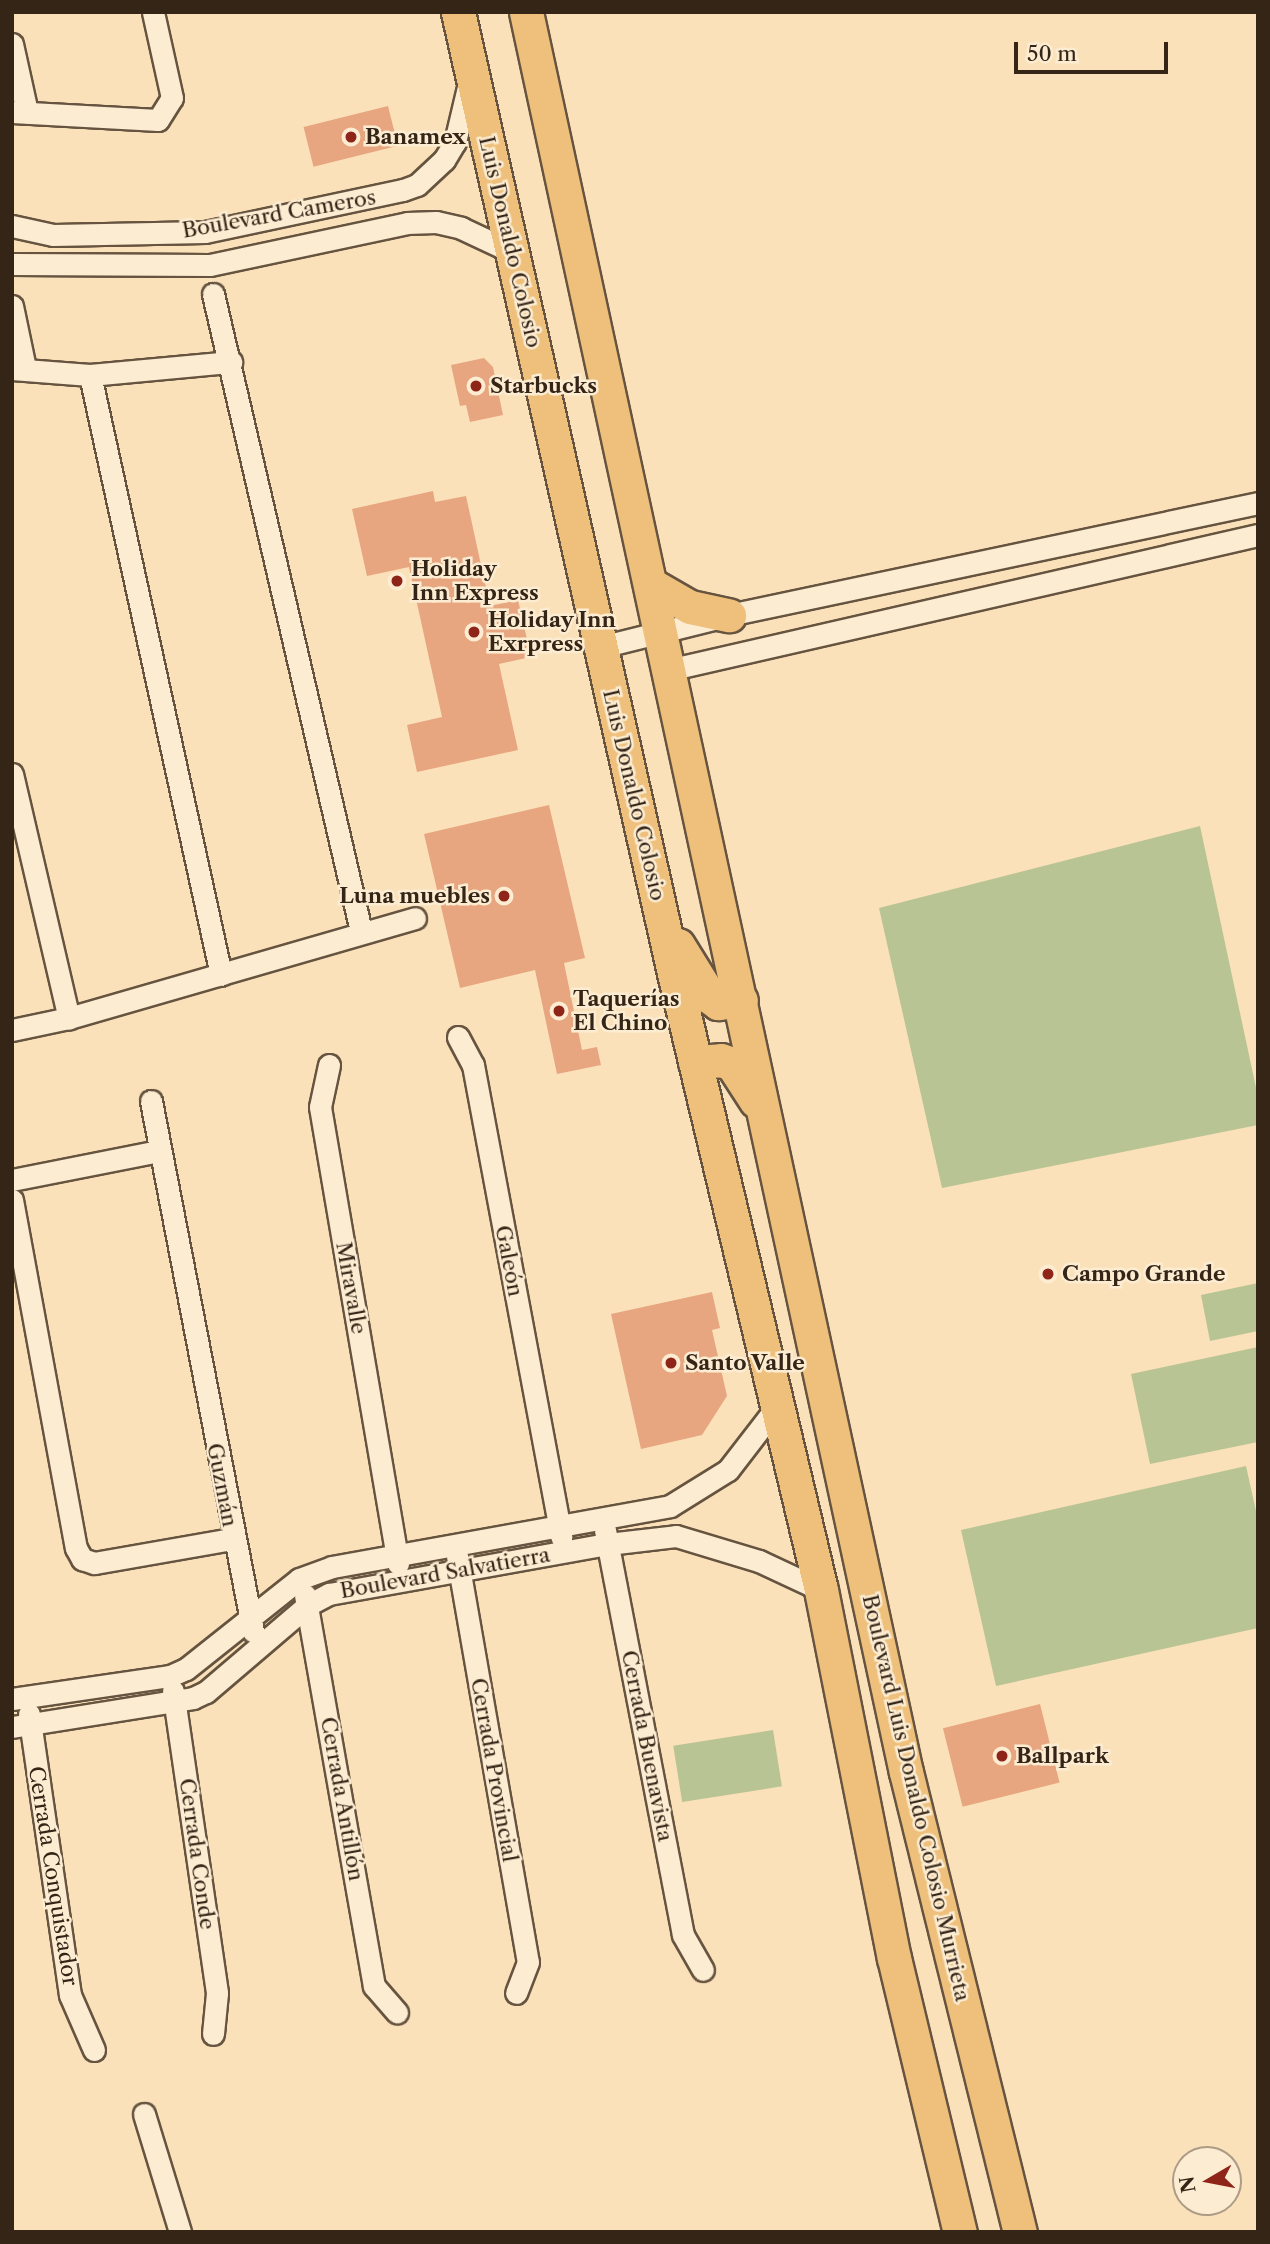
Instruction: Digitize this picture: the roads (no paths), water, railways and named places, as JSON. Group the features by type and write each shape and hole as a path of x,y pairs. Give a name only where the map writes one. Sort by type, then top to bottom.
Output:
{"main road":[{"name":"Luis Donaldo Colosio","path":"458,12 665,935 778,1405"},
{"path":"526,12 768,1121"},
{"path":"650,583 690,607 729,615"},
{"path":"665,935 678,945 711,999 719,1003 741,1000"},
{"path":"695,1062 721,1060 732,1064 768,1121"},
{"name":"Boulevard Luis Donaldo Colosio Murrieta","path":"768,1121 906,1772 1020,2232"},
{"path":"778,1405 853,1737 894,1958 961,2225"},
{"path":"853,1737 883,1742 906,1772"}],"street":[{"path":"12,44 20,112 158,120 172,98 153,12"},
{"name":"Boulevard Cameros","path":"12,226 53,235 205,232 417,185 444,160 455,142 471,74"},
{"name":"Boulevard Cameros","path":"12,264 210,265 407,223 461,228 512,252"},
{"path":"205,232 210,265"},
{"path":"213,294 231,362 361,931"},
{"path":"12,306 19,368 90,374 231,362"},
{"path":"90,374 221,975"},
{"path":"601,647 729,615 1258,503"},
{"path":"668,670 1258,535"},
{"path":"1038,549 1046,584"},
{"path":"12,774 69,1018"},
{"path":"12,1030 69,1018 221,975 361,931 415,918"},
{"name":"Galeón","path":"457,1037 473,1065 564,1551"},
{"name":"Miravalle","path":"329,1065 320,1107 391,1511 400,1579"},
{"name":"Guzmán","path":"12,1200 76,1548 82,1559 94,1563 232,1539 151,1101"},
{"path":"12,1180 159,1151"},
{"name":"Boulevard Salvatierra","path":"20,1698 170,1676 201,1661 299,1579 396,1552 670,1506 728,1470 778,1405"},
{"path":"670,1506 676,1536"},
{"name":"Cerrada Buenavista","path":"603,1517 683,1935 703,1970"},
{"name":"Boulevard Salvatierra","path":"21,1726 175,1702 206,1692 309,1605 329,1594 564,1551 676,1536 760,1561 821,1590"},
{"path":"232,1539 249,1622 259,1649"},
{"name":"Cerrada Provincial","path":"455,1544 528,1962 516,1993"},
{"name":"Cerrada Antillón","path":"299,1579 309,1605 374,1986 397,2012"},
{"name":"Cerrada Conde","path":"170,1676 218,1993 213,2034"},
{"name":"Cerrada Conquistador","path":"20,1698 21,1726 71,1995 94,2050"},
{"path":"144,2114 180,2232"}],"place":[{"name":"Banamex","path":"351,137"},
{"name":"Starbucks","path":"476,386"},
{"name":"Holiday Inn Express","path":"397,581"},
{"name":"Holiday Inn Exrpress","path":"474,632"},
{"name":"Luna muebles","path":"504,896"},
{"name":"Taquerías El Chino","path":"559,1011"},
{"name":"Campo Grande","path":"1048,1274"},
{"name":"Santo Valle","path":"671,1363"},
{"name":"Ballpark","path":"1002,1756"}]}
